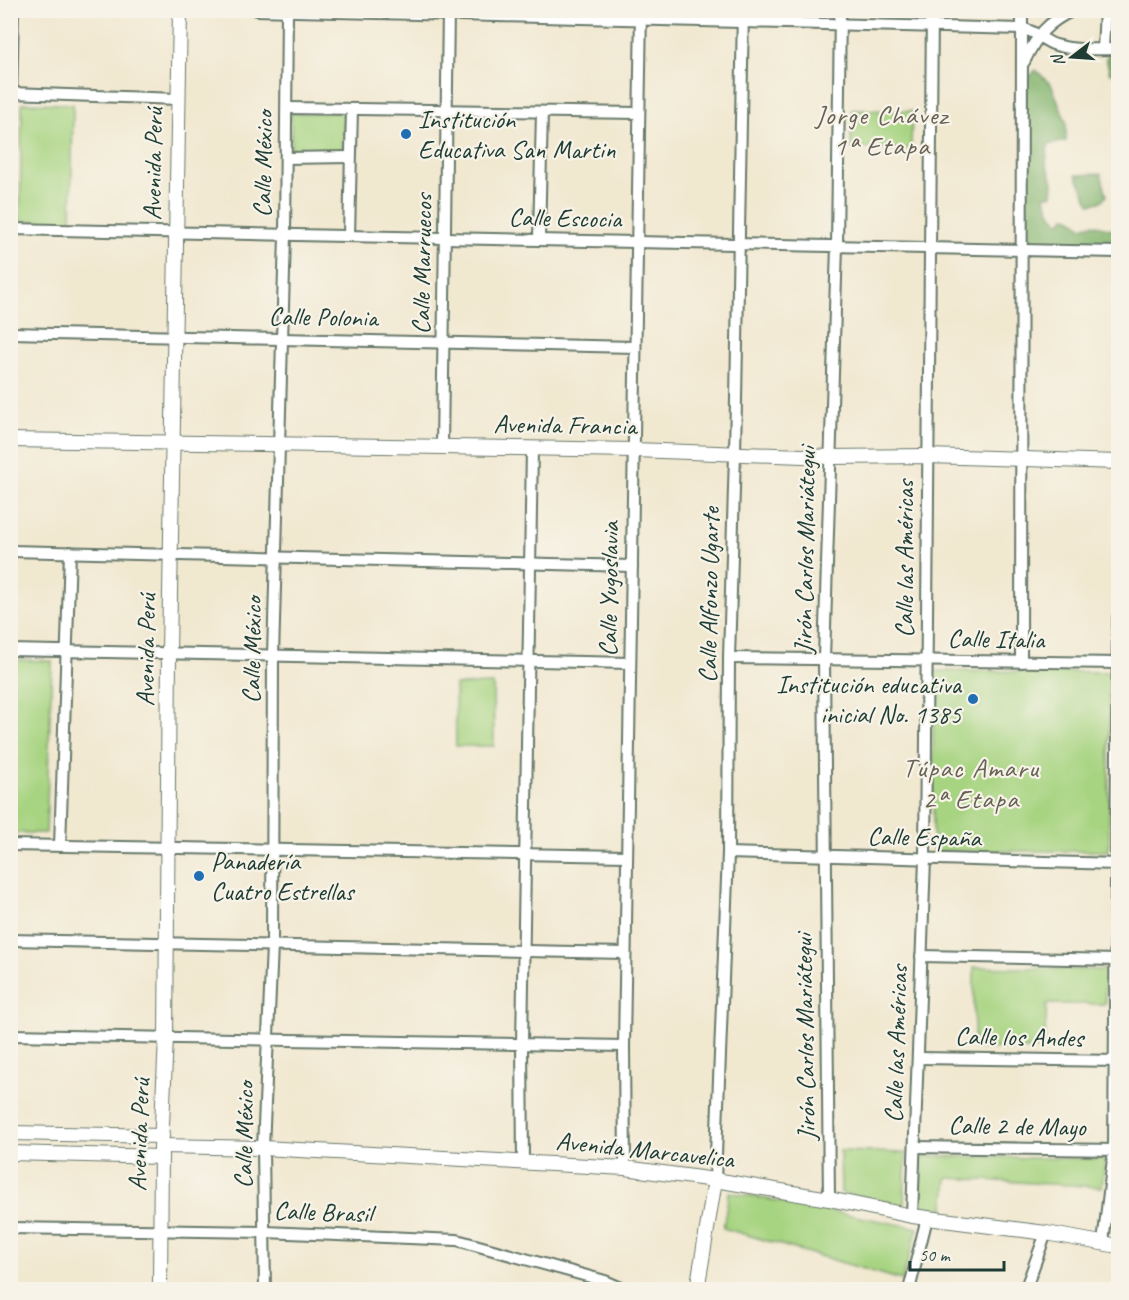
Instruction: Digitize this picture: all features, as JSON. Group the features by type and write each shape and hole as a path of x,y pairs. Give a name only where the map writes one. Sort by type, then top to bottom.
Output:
{"street":[{"path":"10,148 14,10"},
{"name":"Avenida Perú","path":"160,1290 166,1038 169,653 180,10"},
{"path":"257,10 641,15 743,22 1022,29 1030,30 1056,45 1119,49"},
{"name":"Calle Alfonzo Ugarte","path":"715,1180 728,853 729,658 743,10"},
{"name":"Jirón Carlos Mariátegui","path":"829,1199 824,659 837,246 840,10"},
{"name":"Calle las Américas","path":"912,1216 925,859 932,10"},
{"path":"1021,662 1022,10"},
{"path":"1022,66 1038,35 1058,17 1074,10"},
{"path":"1103,49 1105,10"},
{"name":"Calle México","path":"265,1290 266,1232 263,1148 272,946 273,656 285,236 287,11"},
{"name":"Calle Marruecos","path":"442,447 448,13"},
{"name":"Calle Yugoslavia","path":"625,1168 625,953 641,15"},
{"path":"12,93 178,99"},
{"path":"287,108 639,113"},
{"path":"348,236 352,109"},
{"path":"539,239 542,112"},
{"path":"286,158 350,157"},
{"name":"Calle Escocia","path":"10,229 1119,252"},
{"name":"Calle Polonia","path":"10,333 635,347"},
{"name":"Avenida Francia","path":"10,440 634,450 830,457 927,456 1119,462"},
{"path":"523,1161 522,1044 532,449"},
{"path":"10,551 632,566"},
{"path":"60,846 70,552"},
{"path":"1102,1243 1116,1150 1119,617"},
{"path":"10,650 630,663"},
{"name":"Calle Italia","path":"729,658 1118,663"},
{"path":"10,845 627,856"},
{"name":"Calle España","path":"728,853 1118,864"},
{"path":"10,940 625,953"},
{"path":"921,956 1117,960"},
{"path":"10,1035 624,1046"},
{"name":"Calle los Andes","path":"918,1058 1117,1061"},
{"name":"Avenida Marcavelica","path":"10,1133 162,1147"},
{"name":"Avenida Marcavelica","path":"10,1154 162,1147 263,1148 625,1168 829,1199 912,1216 1046,1233 1119,1246"},
{"name":"Calle 2 de Mayo","path":"915,1147 1116,1150"},
{"path":"697,1290 715,1180"},
{"path":"909,1290 927,1218"},
{"name":"Calle Brasil","path":"10,1228 266,1232 457,1240 604,1286 626,1290"},
{"path":"1025,1290 1046,1233"}],"green space":[{"path":"1118,51 1118,71 1110,73 1106,58 1110,53"},
{"path":"1036,70 1052,86 1066,122 1066,141 1048,145 1046,163 1053,182 1052,195 1044,195 1052,215 1060,223 1066,216 1081,227 1093,224 1118,231 1118,250 1022,251 1026,80"},
{"path":"22,103 73,104 71,222 20,221"},
{"path":"852,110 912,111 911,149 851,148"},
{"path":"291,113 344,113 343,155 291,155"},
{"path":"1101,174 1107,196 1100,202 1090,204 1076,175"},
{"path":"11,660 52,661 46,833 11,833"},
{"path":"933,671 1109,672 1109,851 933,851"},
{"path":"493,684 494,746 456,746 455,685"},
{"path":"974,967 1105,970 1105,1004 1047,1004 1044,1049 974,1048"},
{"path":"840,1151 906,1153 904,1205 841,1193"},
{"path":"922,1156 1105,1159 1102,1187 947,1178 944,1209 920,1208"},
{"path":"729,1192 918,1228 902,1280 723,1228"}],"place":[{"name":"Institución Educativa San Martin","path":"406,134"},
{"name":"Institución educativa inicial No. 1385","path":"973,699"},
{"name":"Panadería Cuatro Estrellas","path":"199,876"}],"district":[{"name":"Jorge Chávez 1ª Etapa","path":"882,130"},
{"name":"Túpac Amaru 2ª Etapa","path":"971,784"}]}
